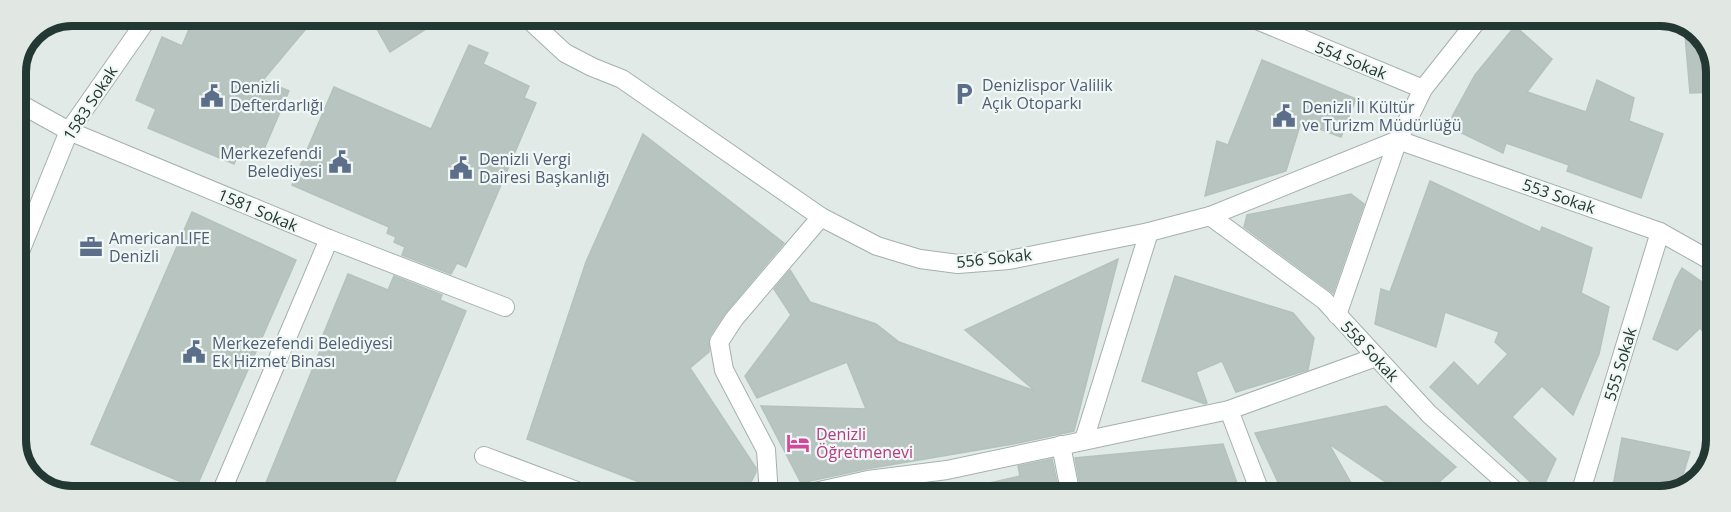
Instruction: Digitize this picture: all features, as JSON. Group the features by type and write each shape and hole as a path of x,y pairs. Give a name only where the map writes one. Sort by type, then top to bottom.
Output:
{"street":[{"name":"1583 Sokak","path":"26,237 69,131 142,26"},
{"name":"556 Sokak","path":"537,26 565,53 592,68 622,79 821,217 877,246 920,259 958,264 1009,260 1149,232 1210,216 1398,140"},
{"name":"554 Sokak","path":"1271,26 1423,89"},
{"path":"1337,315 1398,140 1423,89 1473,26"},
{"name":"1581 Sokak","path":"26,107 69,131 329,239 505,307"},
{"name":"553 Sokak","path":"1398,140 1660,231 1706,258"},
{"name":"558 Sokak","path":"1210,216 1324,300 1429,414 1510,486"},
{"path":"768,486 766,450 724,370 719,342 734,319 821,217"},
{"name":"555 Sokak","path":"1582,486 1660,231"},
{"path":"1084,440 1149,232"},
{"path":"224,486 329,239"},
{"path":"841,486 868,480 947,470 1229,410 1376,357"},
{"path":"1229,410 1258,486"},
{"path":"1061,445 1069,486"},
{"path":"484,456 564,486"}],"building":[{"name":"Denizli Defterdarlığı","path":"190,26 308,26 263,80 289,91 262,154 242,145 234,164 148,128 156,109 136,100 162,37 182,46"},
{"path":"375,26 431,26 390,52"},
{"path":"1515,26 1552,59 1527,92 1586,112 1597,80 1634,98 1629,121 1663,134 1641,198 1567,171 1569,165 1506,143 1503,153 1447,126 1475,75"},
{"path":"1685,33 1699,49 1705,69 1705,92 1690,93"},
{"path":"469,45 488,53 483,64 529,86 524,98 536,103 466,267 457,263 451,274 402,255 405,247 394,242 396,237 387,233 389,227 292,185 334,87 431,129"},
{"path":"1262,60 1356,99 1341,137 1301,122 1286,171 1205,196 1217,141 1228,145"},
{"path":"643,134 784,243 725,313 709,337 709,352 690,368 756,468 749,486 650,486 527,439 586,262"},
{"path":"1430,181 1540,232 1542,227 1592,248 1581,293 1609,307 1599,354 1573,415 1542,386 1512,417 1556,459 1544,486 1535,486 1430,387 1454,362 1478,386 1508,354 1495,342 1499,332 1445,312 1436,347 1375,324 1381,289 1390,292"},
{"path":"1351,194 1364,204 1333,293 1244,227 1247,215"},
{"name":"Merkezefendi Belediyesi Ek Hizmet Binası","path":"192,212 296,260 197,486 191,486 91,444"},
{"path":"1118,259 1074,431 801,483 761,406 866,409 847,362 757,398 745,376 791,315 774,289 790,270 810,302 876,324 899,342 1035,391 965,330"},
{"path":"1682,268 1706,284 1706,334 1700,328 1677,350 1653,339"},
{"path":"348,274 388,290 394,276 442,295 440,300 466,311 393,486 265,486 326,336 323,335"},
{"path":"1175,276 1293,313 1314,338 1308,370 1236,392 1222,361 1196,372 1207,403 1205,404 1142,381"},
{"path":"1386,406 1456,467 1434,486 1392,486 1329,444 1353,486 1280,486 1255,433"},
{"path":"1622,438 1690,452 1680,482 1665,486 1613,486"},
{"path":"1223,444 1238,486 1080,486 1075,458"},
{"path":"1052,459 1058,486 976,486 1020,476 1018,466"}],"place":[{"name":"Denizlispor Valilik Açık Otoparkı","path":"964,94"},
{"name":"Denizli Defterdarlığı","path":"212,96"},
{"name":"Denizli İl Kültür ve Turizm Müdürlüğü","path":"1284,116"},
{"name":"Merkezefendi Belediyesi","path":"340,162"},
{"name":"Denizli Vergi Dairesi Başkanlığı","path":"461,168"},
{"name":"AmericanLIFE Denizli","path":"91,247"},
{"name":"Merkezefendi Belediyesi Ek Hizmet Binası","path":"194,352"},
{"name":"Denizli Öğretmenevi","path":"798,443"}]}
